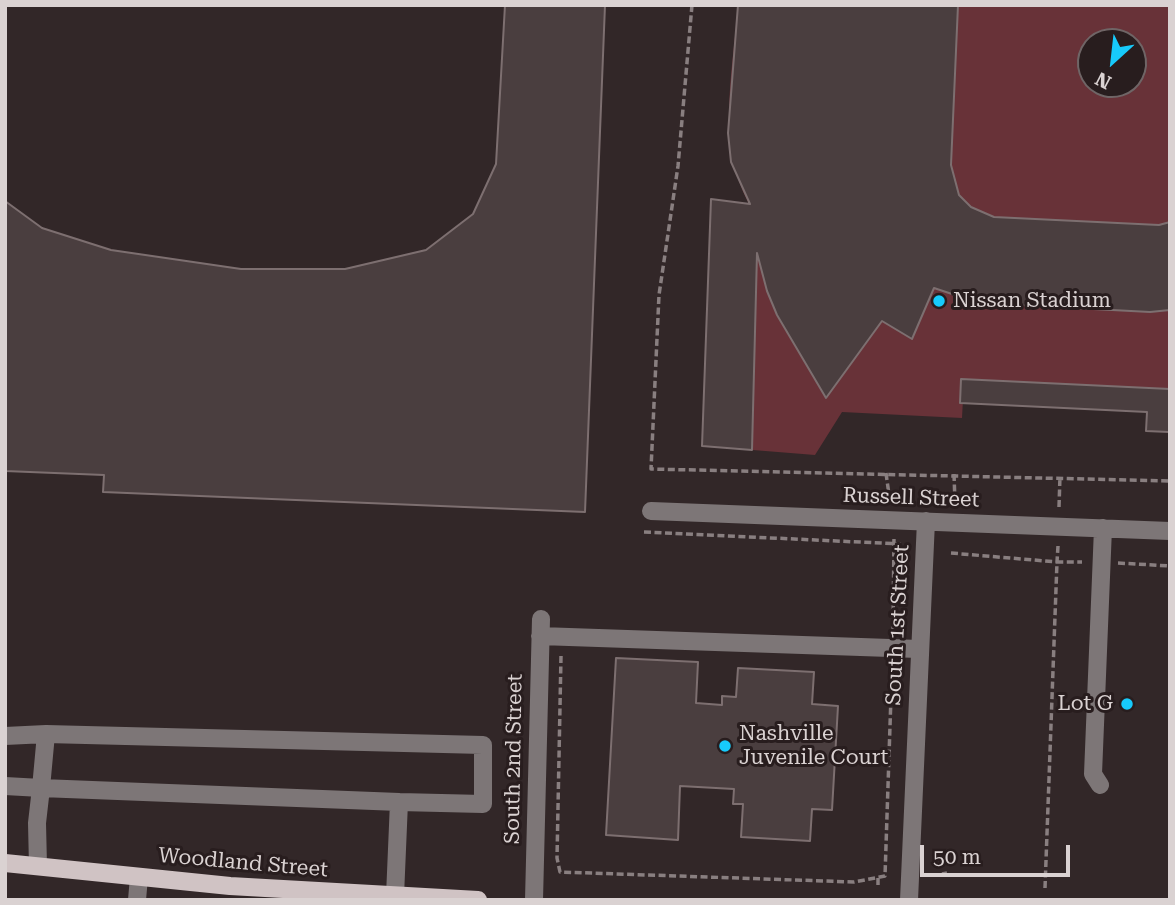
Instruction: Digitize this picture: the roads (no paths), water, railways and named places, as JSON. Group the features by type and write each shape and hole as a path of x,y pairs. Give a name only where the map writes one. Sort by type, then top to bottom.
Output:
{"main road":[{"name":"Woodland Street","path":"5,863 139,877 478,900"}],"street":[{"name":"Russell Street","path":"651,511 1170,531"},
{"name":"South 1st Street","path":"909,900 926,521"},
{"path":"1100,785 1093,774 1103,528"},
{"name":"South 2nd Street","path":"534,900 540,628 562,636 919,649"},
{"path":"38,866 37,823 46,734"},
{"path":"5,736 46,734 483,746 483,804 5,786"},
{"path":"395,896 399,802"},
{"path":"137,900 139,877"}],"place":[{"name":"Nissan Stadium","path":"939,301"},
{"name":"Lot G","path":"1127,704"},
{"name":"Nashville Juvenile Court","path":"725,746"}]}
